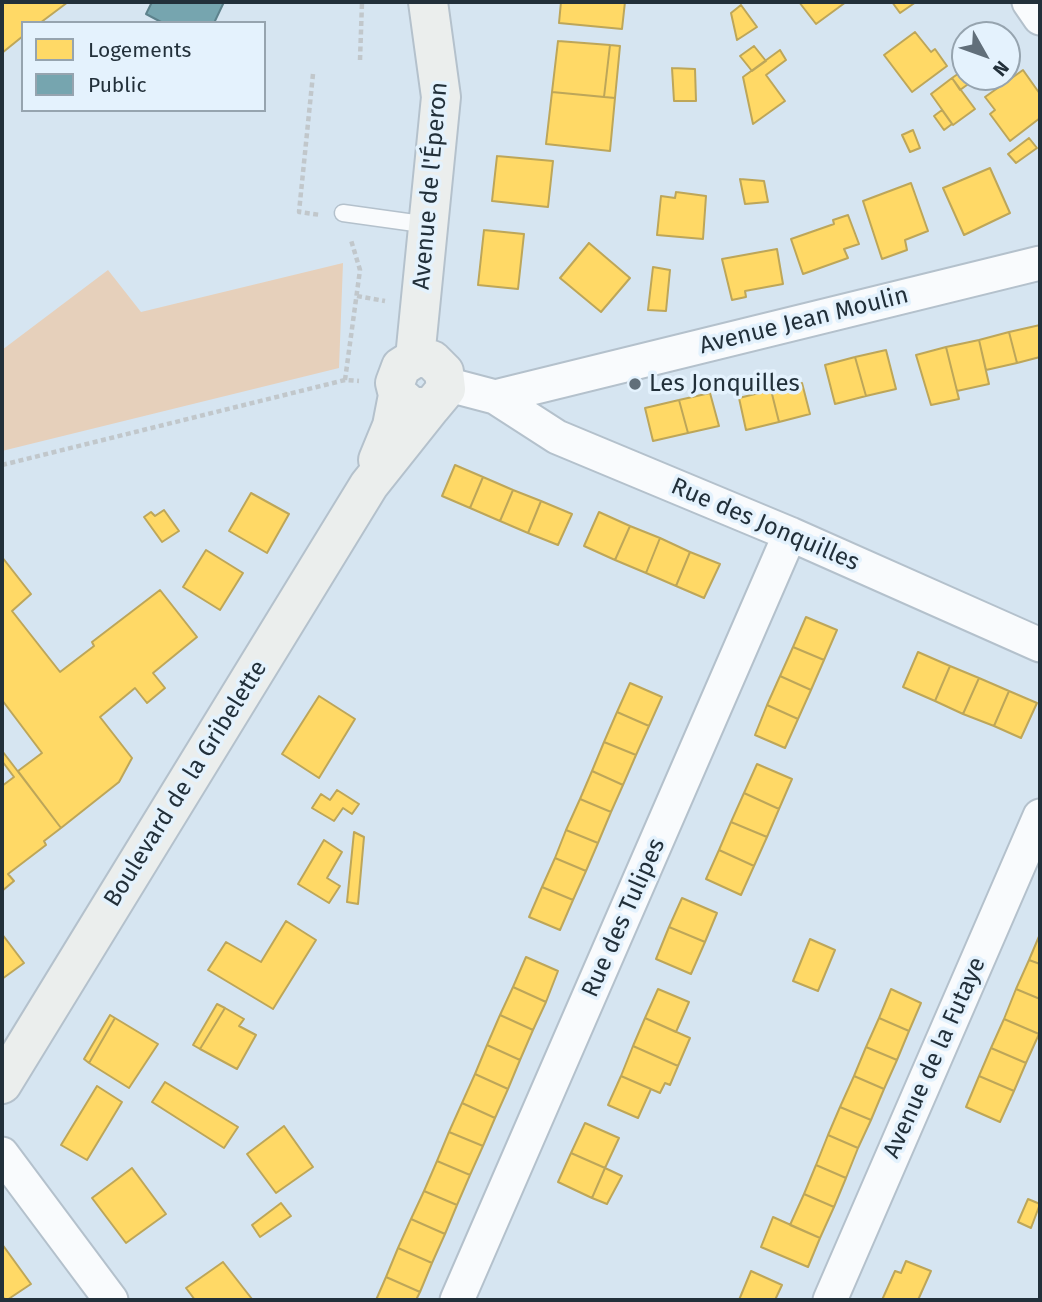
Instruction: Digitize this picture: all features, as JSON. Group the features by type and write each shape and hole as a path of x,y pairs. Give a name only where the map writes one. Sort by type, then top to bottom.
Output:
{"main road":[{"name":"Avenue de l'Éperon","path":"417,386 441,97 440,72 426,6"},
{"name":"Boulevard de la Gribelette","path":"2,1084 369,485 392,426 417,386"}],"street":[{"path":"1029,2 1040,18"},
{"name":"Avenue Jean Moulin","path":"417,386 457,387 495,397 1040,263"},
{"name":"Rue des Jonquilles","path":"495,397 557,437 790,534 1040,645"},
{"name":"Rue des Tulipes","path":"457,1300 790,534"},
{"name":"Avenue de la Futaye","path":"830,1300 1040,816"},
{"path":"2,1154 111,1300"}],"lane":[{"path":"343,213 429,225"}],"path":[{"path":"360,60 362,2"},
{"path":"313,74 299,212 328,217 343,213 360,270 345,380"},
{"path":"2,465 345,380 417,386"}],"shaded area":[{"path":"343,263 339,368 2,451 2,350 108,270 141,312"}],"building: Logements":[{"path":"2,2 68,2 43,21 21,21 21,38 2,53"},
{"path":"561,2 625,2 622,29 559,23"},
{"path":"799,2 846,2 816,24"},
{"path":"892,2 916,2 900,13"},
{"path":"741,5 757,27 737,40 731,13"},
{"path":"915,32 931,52 935,49 947,66 912,92 884,55"},
{"path":"558,41 610,45 604,97 552,92"},
{"path":"610,45 620,46 615,98 604,97"},
{"path":"754,46 766,61 752,71 740,56"},
{"path":"780,50 786,60 766,75 785,101 753,124 743,77"},
{"path":"672,68 695,69 696,101 674,101"},
{"path":"1023,70 1040,94 1040,118 1010,141 990,114 995,110 985,97 993,91 1021,91"},
{"path":"951,79 951,91 962,91 975,109 953,125 931,94"},
{"path":"552,92 615,98 610,151 546,144"},
{"path":"942,110 952,124 944,130 934,116"},
{"path":"913,130 920,148 910,152 902,135"},
{"path":"1029,138 1037,148 1016,163 1008,154"},
{"path":"497,156 553,161 548,207 492,201"},
{"path":"990,168 1010,213 964,235 943,188"},
{"path":"740,179 764,181 768,202 745,204"},
{"path":"911,183 928,231 905,240 907,250 882,259 863,201"},
{"path":"676,192 706,196 703,239 657,235 661,196 675,198"},
{"path":"848,215 859,244 844,249 848,258 803,274 791,239 834,224 833,220"},
{"path":"484,230 524,234 518,289 478,285"},
{"path":"589,243 630,278 601,312 560,278"},
{"path":"777,249 783,284 745,291 746,297 732,300 722,259"},
{"path":"653,267 670,270 666,311 648,310"},
{"path":"1040,325 1040,357 1017,363 1009,332"},
{"path":"1009,332 1017,363 986,370 979,340"},
{"path":"979,340 989,384 957,391 946,347"},
{"path":"946,347 959,399 931,405 916,355"},
{"path":"886,350 896,389 866,396 855,357"},
{"path":"855,357 866,396 835,404 825,365"},
{"path":"802,383 810,414 779,422 771,390"},
{"path":"771,390 779,422 746,430 739,398"},
{"path":"710,393 719,426 688,433 679,400"},
{"path":"679,400 688,433 653,441 645,408"},
{"path":"455,465 483,477 470,508 442,496"},
{"path":"483,477 513,490 500,521 470,508"},
{"path":"513,490 541,501 528,533 500,521"},
{"path":"251,493 289,514 267,553 229,531"},
{"path":"541,501 572,514 558,545 528,533"},
{"path":"164,510 179,531 162,542 144,517 151,512 155,516"},
{"path":"599,512 630,526 615,560 584,546"},
{"path":"630,526 660,538 646,573 615,560"},
{"path":"660,538 690,552 676,586 646,573"},
{"path":"206,550 243,573 220,610 183,587"},
{"path":"690,552 720,564 704,598 676,586"},
{"path":"2,557 31,594 12,611 60,672 94,646 92,642 160,590 197,637 153,673 165,688 147,703 135,688 100,717 132,758 119,782 61,828 18,771 42,753 2,700"},
{"path":"806,617 837,630 824,660 793,647"},
{"path":"793,647 824,660 811,690 780,676"},
{"path":"918,652 950,666 935,701 903,687"},
{"path":"950,666 979,678 963,714 935,701"},
{"path":"780,676 811,690 798,719 767,705"},
{"path":"979,678 1009,691 994,726 963,714"},
{"path":"630,683 662,697 649,726 617,712"},
{"path":"1009,691 1037,703 1021,738 994,726"},
{"path":"319,696 355,719 319,778 282,754"},
{"path":"767,705 798,719 785,748 755,735"},
{"path":"617,712 649,726 636,755 604,742"},
{"path":"604,742 636,755 623,785 592,771"},
{"path":"3,752 61,828 44,841 46,845 8,874 14,881 2,891 2,786 14,777 2,761"},
{"path":"757,764 792,779 779,809 744,793"},
{"path":"592,771 623,785 611,812 580,799"},
{"path":"337,790 359,804 352,814 343,808 334,821 312,808 321,794 330,800"},
{"path":"744,793 779,809 767,837 731,822"},
{"path":"580,799 611,812 598,843 566,830"},
{"path":"731,822 767,837 754,866 719,850"},
{"path":"566,830 598,843 586,871 555,858"},
{"path":"354,832 364,837 358,904 347,902"},
{"path":"324,840 342,852 327,878 340,886 329,903 298,884"},
{"path":"719,850 754,866 741,895 706,879"},
{"path":"555,858 586,871 573,900 542,887"},
{"path":"542,887 573,900 560,930 529,917"},
{"path":"682,898 717,913 705,942 669,927"},
{"path":"286,921 316,940 273,1009 208,970 226,942 261,962"},
{"path":"669,927 705,942 691,974 656,959"},
{"path":"2,934 24,963 2,979"},
{"path":"1040,934 1040,964 1029,960"},
{"path":"810,939 835,950 818,991 793,981"},
{"path":"526,957 558,971 546,1002 513,987"},
{"path":"1029,960 1040,964 1040,999 1016,989"},
{"path":"513,987 546,1002 533,1030 500,1015"},
{"path":"658,989 689,1002 676,1032 645,1018"},
{"path":"891,989 921,1003 909,1031 879,1018"},
{"path":"1016,989 1040,999 1039,1034 1004,1019"},
{"path":"217,1004 225,1008 200,1049 193,1045"},
{"path":"225,1008 244,1019 239,1026 256,1035 237,1069 200,1049"},
{"path":"110,1015 115,1018 89,1063 84,1059"},
{"path":"500,1015 533,1030 520,1060 487,1045"},
{"path":"115,1018 158,1044 129,1088 89,1063"},
{"path":"645,1018 690,1038 678,1066 633,1046"},
{"path":"879,1018 909,1031 897,1060 866,1047"},
{"path":"1004,1019 1039,1034 1026,1063 991,1048"},
{"path":"487,1045 520,1060 508,1089 475,1074"},
{"path":"633,1046 678,1066 670,1085 665,1083 660,1093 621,1076"},
{"path":"866,1047 897,1060 884,1089 854,1076"},
{"path":"991,1048 1026,1063 1014,1091 979,1076"},
{"path":"475,1074 508,1089 495,1118 462,1103"},
{"path":"621,1076 651,1089 638,1118 608,1105"},
{"path":"854,1076 884,1089 871,1120 840,1107"},
{"path":"979,1076 1014,1091 1000,1122 966,1107"},
{"path":"165,1082 238,1127 224,1148 152,1102"},
{"path":"97,1086 122,1102 87,1160 61,1145"},
{"path":"462,1103 495,1118 483,1146 449,1132"},
{"path":"840,1107 871,1120 858,1148 828,1135"},
{"path":"585,1123 619,1138 605,1168 571,1153"},
{"path":"284,1126 313,1167 276,1193 247,1154"},
{"path":"449,1132 483,1146 470,1175 437,1161"},
{"path":"828,1135 858,1148 846,1178 816,1165"},
{"path":"571,1153 605,1168 592,1198 558,1182"},
{"path":"437,1161 470,1175 457,1205 424,1191"},
{"path":"816,1165 846,1178 834,1207 804,1194"},
{"path":"132,1168 166,1214 126,1243 92,1198"},
{"path":"605,1168 622,1176 607,1204 592,1198"},
{"path":"424,1191 457,1205 445,1234 411,1219"},
{"path":"804,1194 834,1207 820,1238 790,1225"},
{"path":"1028,1199 1040,1204 1031,1228 1018,1222"},
{"path":"281,1203 291,1216 260,1237 252,1225"},
{"path":"773,1217 820,1238 808,1267 761,1247"},
{"path":"411,1219 445,1234 432,1263 398,1248"},
{"path":"2,1244 31,1284 7,1300 2,1297"},
{"path":"398,1248 432,1263 420,1292 386,1277"},
{"path":"906,1261 931,1271 918,1300 882,1300 895,1271 901,1273"},
{"path":"223,1262 252,1299 195,1300 186,1288"},
{"path":"751,1271 782,1285 775,1300 739,1300"},
{"path":"386,1277 420,1292 416,1300 376,1300"}],"building: Public":[{"path":"152,2 224,2 215,21 159,21 146,14"}],"place":[{"name":"Les Jonquilles","path":"635,384"}]}
